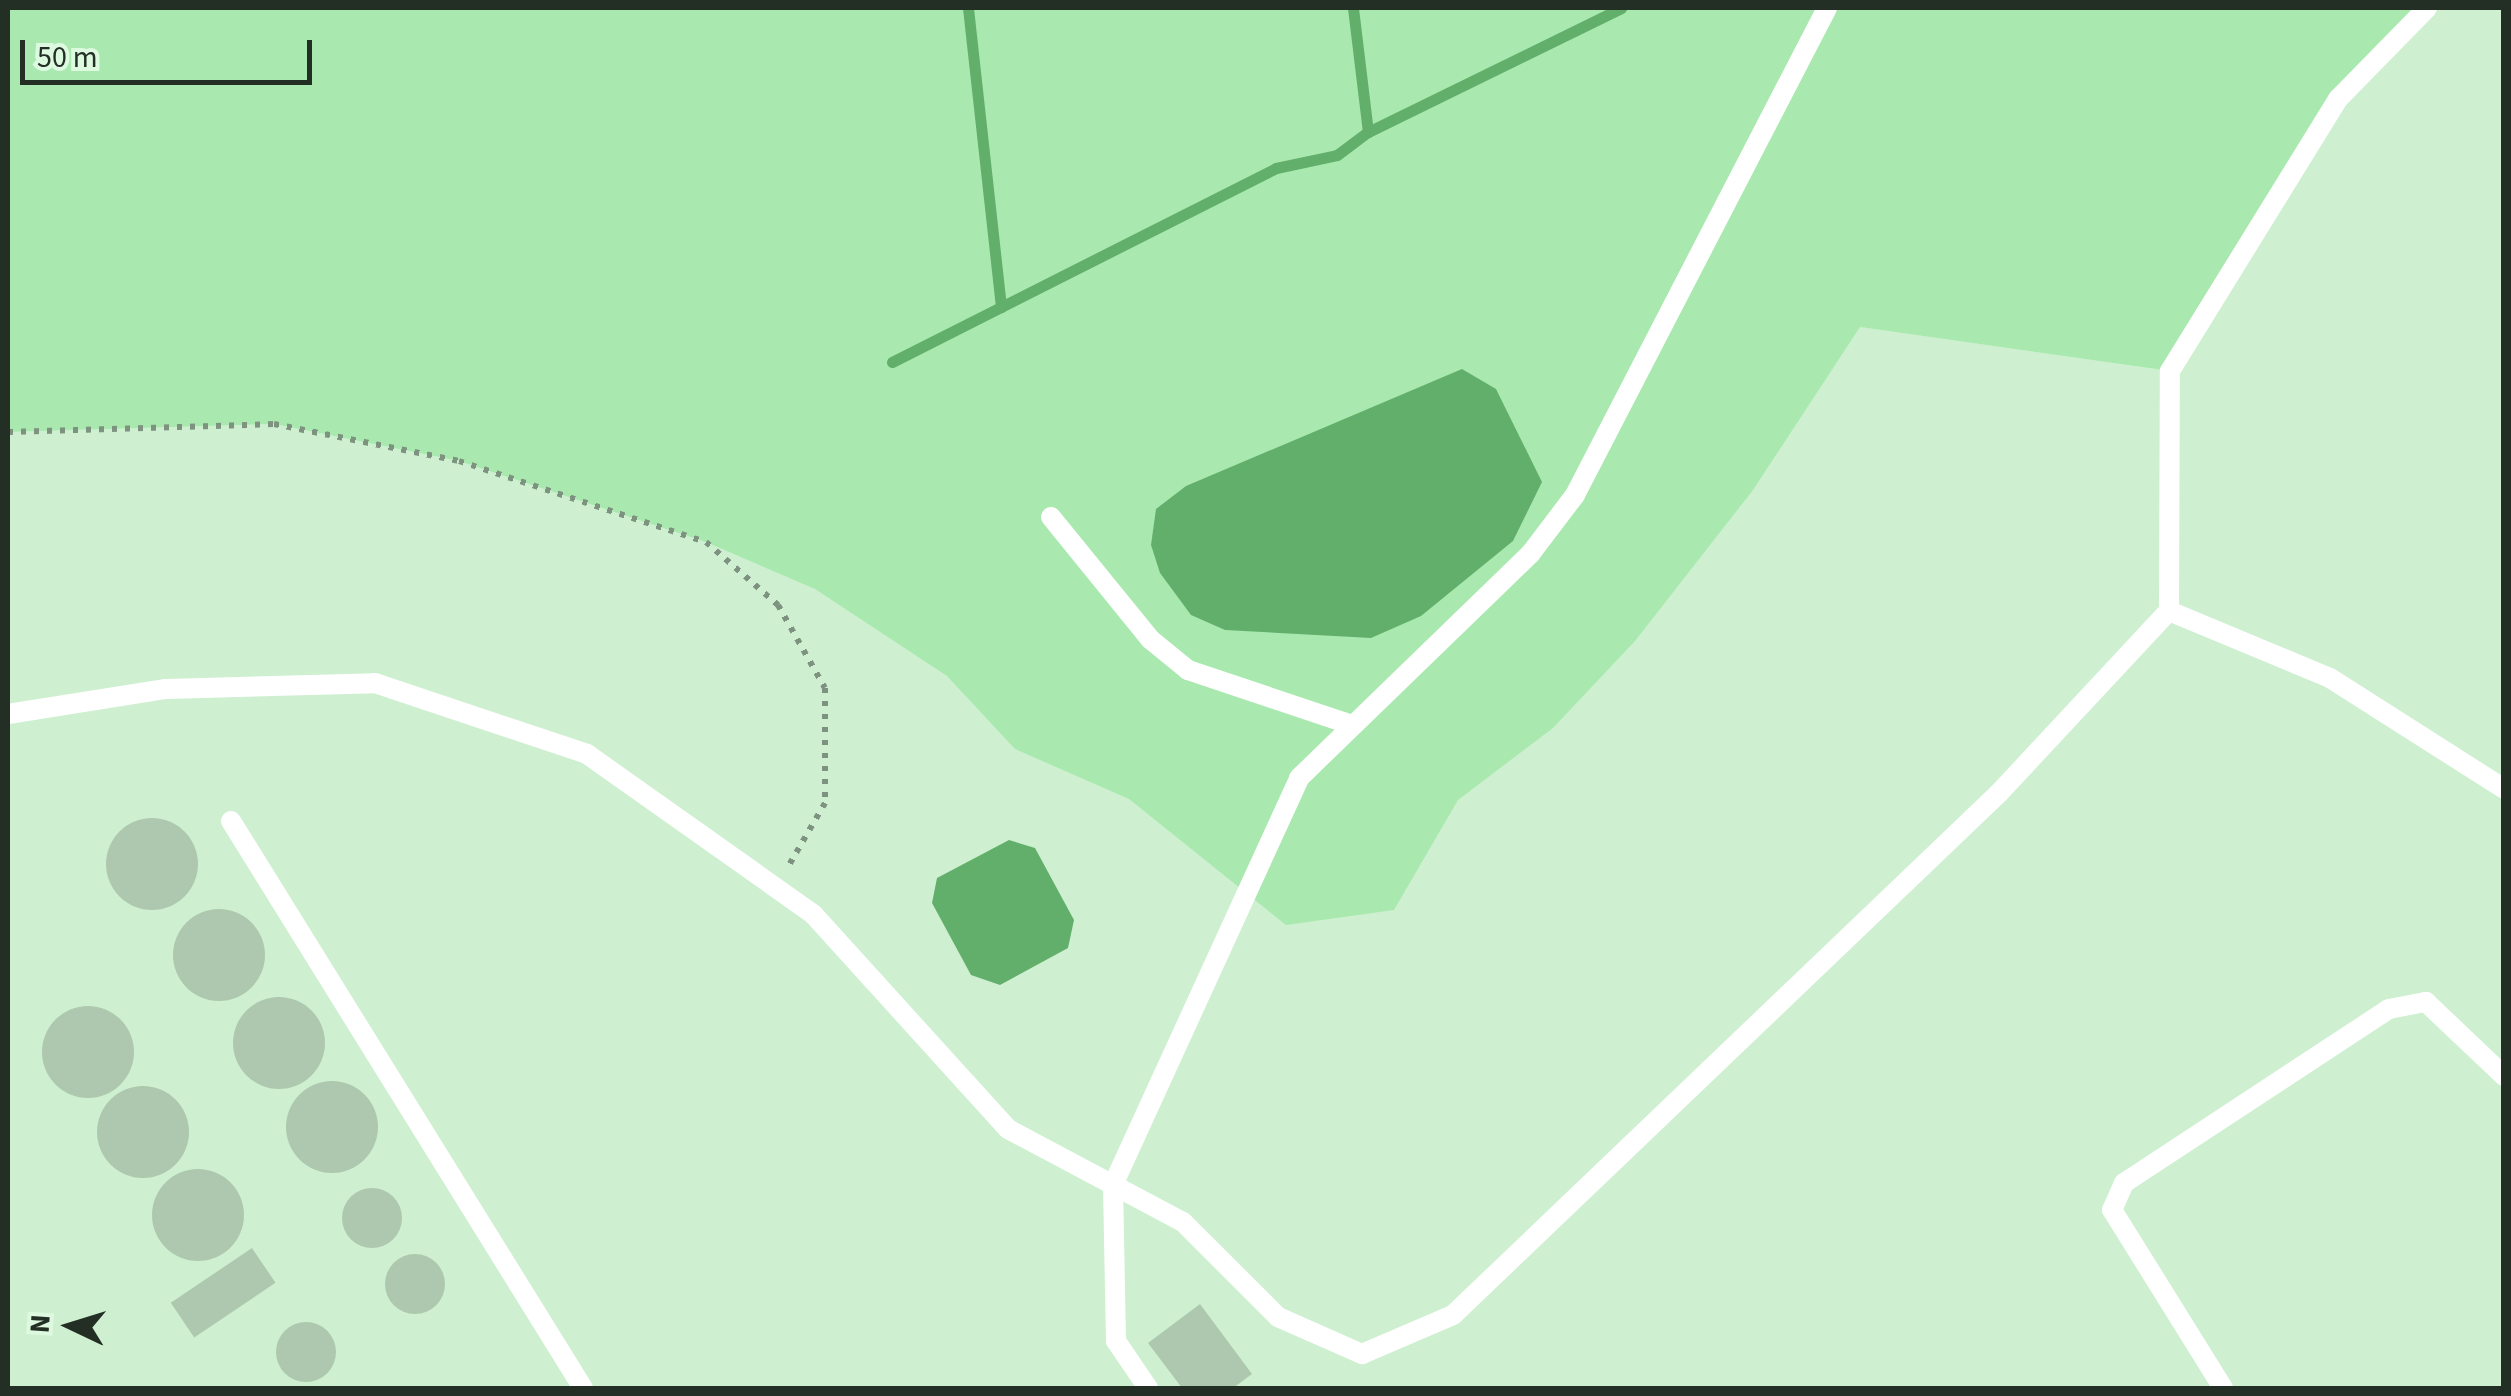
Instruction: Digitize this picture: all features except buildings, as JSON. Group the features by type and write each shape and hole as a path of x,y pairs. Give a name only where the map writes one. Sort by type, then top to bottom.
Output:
{"lane":[{"path":"1148,1388 1116,1341 1113,1185 1299,778 1532,553 1575,495 1827,8"},
{"path":"8,714 166,689 376,683 587,754 813,914 1008,1129 1183,1222 1278,1317 1362,1354 1453,1315 1999,793 2169,610 2170,371 2338,99 2426,8"},
{"path":"1051,518 1188,670 1352,725"},
{"path":"2169,610 2330,678 2504,789"},
{"path":"232,821 582,1388"},
{"path":"2222,1388 2112,1210 2124,1183 2389,1009 2426,1002 2504,1076"},
{"path":"559,1353 571,1388"}],"path":[{"path":"8,432 274,424 459,461 706,542 778,604 824,688 825,804 776,887"}],"shaded area":[{"path":"8,8 2427,8 2338,99 2170,371 1860,327 1753,490 1635,641 1553,728 1458,800 1394,910 1286,925 1129,799 1015,749 947,676 815,589 706,542 459,461 274,424 8,432"},
{"path":"2427,8 2503,8 2503,1388 8,1388 8,432 274,424 459,461 1860,327 2170,371 2338,99"},
{"path":"1462,369 1496,389 1542,482 1513,541 1421,616 1371,638 1225,630 1191,615 1160,573 1151,545 1156,509 1186,486"},
{"path":"1009,840 1035,848 1074,920 1068,948 1000,985 971,975 932,903 937,878"}],"waterway":[{"path":"968,8 1001,307"},
{"path":"892,362 1276,168 1337,155 1368,132 1353,8"},
{"path":"1368,132 1621,8"}]}
